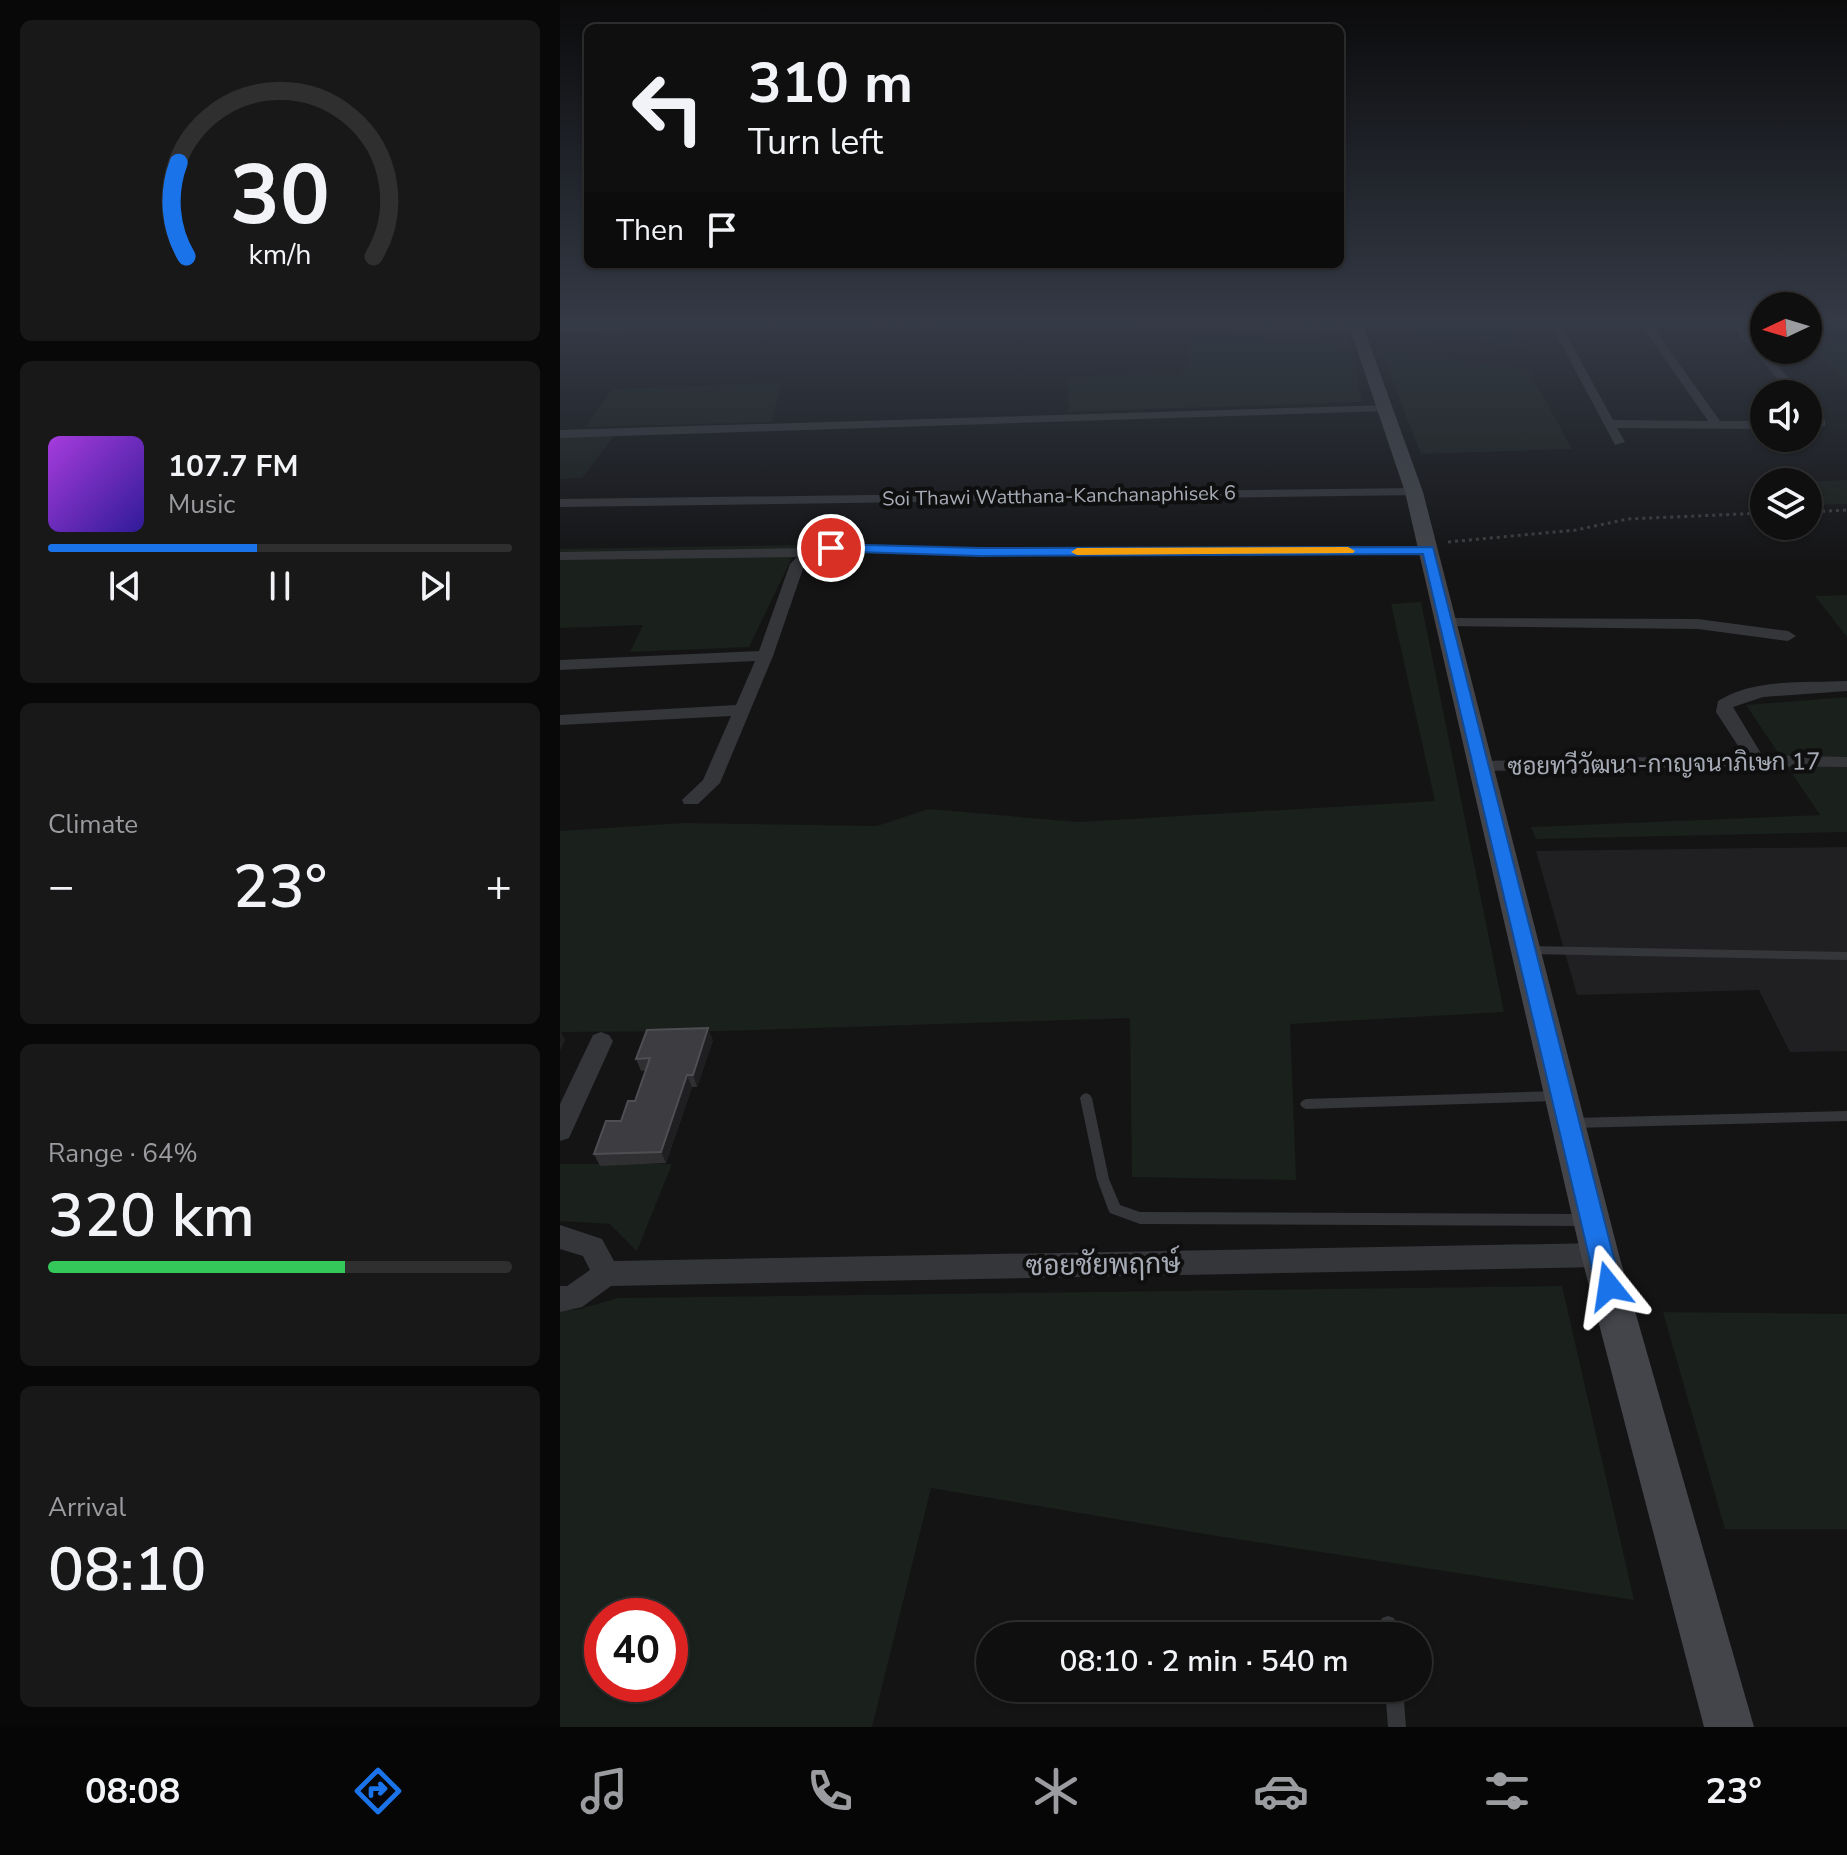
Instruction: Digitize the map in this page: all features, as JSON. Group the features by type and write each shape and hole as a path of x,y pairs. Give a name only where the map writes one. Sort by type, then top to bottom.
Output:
{"street":[{"path":"1385,404 1414,492 1591,1220 1729,1727"},
{"path":"1599,404 1619,442"},
{"path":"1701,404 1717,426"},
{"path":"560,434 1386,407"},
{"path":"1610,424 1750,425"},
{"name":"Soi Thawi Watthana-Kanchanaphisek 6","path":"560,503 1414,492"},
{"path":"560,556 810,552 831,548 980,552 1428,547"},
{"path":"691,800 711,783 765,656 797,564 810,552"},
{"path":"1446,623 1698,624 1788,636"},
{"path":"560,665 765,656"},
{"path":"1755,758 1725,712 1724,705 1729,700 1766,692 1847,686"},
{"path":"560,720 742,710"},
{"name":"ซอยทวีวัฒนา-กาญจนาภิเษก 17","path":"1481,766 1603,766 1755,758 1847,762"},
{"path":"560,1131 601,1041"},
{"path":"560,1237 592,1247 606,1274 572,1298 560,1299"},
{"name":"ซอยชัยพฤกษ์","path":"606,1274 1600,1255"}],"lane":[{"path":"1526,950 1847,956"},
{"path":"1086,1098 1103,1179 1115,1209 1140,1218 1591,1220"},
{"path":"1306,1104 1847,1116"},
{"path":"1395,1702 1397,1727"}],"path":[{"path":"1822,511 1847,510"},
{"path":"1428,547 1535,535 1628,519 1750,514"}],"shaded area":[{"path":"602,404 776,404 772,422 586,427"},
{"path":"1069,404 1315,404 1069,412"},
{"path":"1401,404 1547,404 1572,449 1421,454"},
{"path":"614,436 582,478 560,479 560,437"},
{"path":"1847,480 1847,504 1822,505 1822,481"},
{"path":"798,545 749,647 630,652 643,625 560,628 560,549"},
{"path":"1847,595 1847,637 1815,596"},
{"path":"1421,602 1504,1012 1290,1024 1296,1180 1132,1177 1130,1018 725,1031 560,1032 560,831 685,823 877,826 928,809 1078,822 1435,801 1391,604"},
{"path":"1847,697 1847,832 1536,839 1531,827 1820,815 1746,705"},
{"path":"1847,847 1847,1051 1790,1052 1759,990 1577,995 1536,851"},
{"path":"560,1164 672,1164 637,1251 610,1224 560,1221"},
{"path":"1562,1286 1634,1600 1217,1536 931,1488 872,1727 560,1727 560,1311 580,1309 618,1298"},
{"path":"1663,1312 1847,1314 1847,1529 1725,1529"}],"building":[{"path":"708,1028 693,1075 687,1075 661,1152 594,1154 606,1121 621,1121 628,1101 635,1101 650,1058 636,1059 647,1030"}],"slow traffic":[{"path":"1077,552 1348,551"}],"route":[{"path":"831,548 980,552 1429,550 1609,1286"}]}
